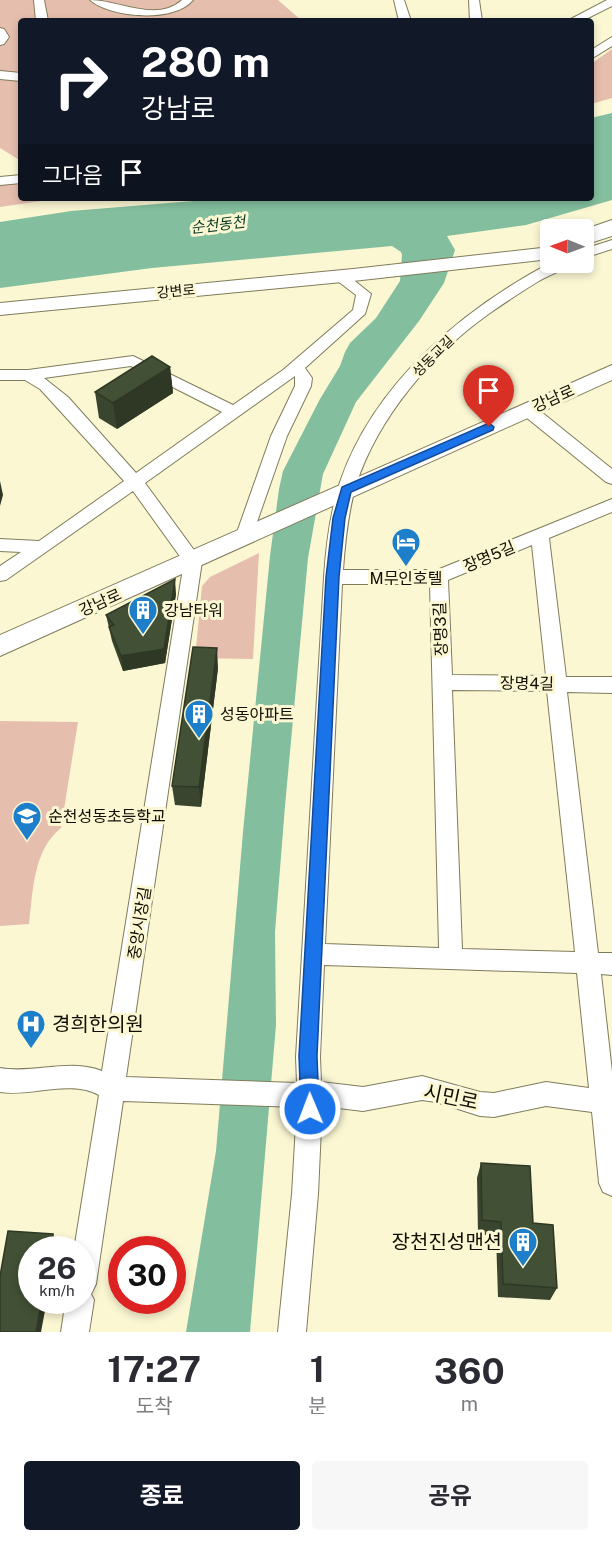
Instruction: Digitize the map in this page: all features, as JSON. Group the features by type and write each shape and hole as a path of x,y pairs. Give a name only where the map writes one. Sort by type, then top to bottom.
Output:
{"main road":[{"path":"594,236 612,230"},
{"path":"594,243 612,237"},
{"name":"강변로","path":"0,309 347,276 540,251"},
{"name":"강남로","path":"0,646 612,372"}],"street":[{"path":"39,0 42,18"},
{"path":"95,0 119,9 146,12 175,9 182,7 188,0"},
{"path":"399,0 404,18"},
{"path":"474,0 476,18"},
{"path":"579,18 612,2"},
{"path":"0,31 3,37 0,42"},
{"path":"594,54 612,40"},
{"path":"0,75 18,77"},
{"path":"0,181 18,179"},
{"path":"594,230 612,224"},
{"path":"594,250 612,244"},
{"name":"성동교길","path":"292,1332 307,1166 300,1094 308,1056 333,577 339,518 338,493 386,409 421,366 461,328 510,290 543,273"},
{"path":"0,575 296,367 360,311 364,294 347,276"},
{"path":"0,375 28,375 133,361 234,412"},
{"path":"254,533 279,436 303,386 304,378 296,367"},
{"path":"28,375 62,401 134,481 193,561"},
{"path":"528,410 612,477"},
{"name":"장명5길","path":"439,577 612,505"},
{"path":"540,535 587,963 608,1104 612,1183"},
{"path":"0,545 42,547"},
{"name":"중앙시장길","path":"90,1236 193,561"},
{"path":"333,577 439,577"},
{"name":"장명3길","path":"439,577 451,959"},
{"name":"장명4길","path":"442,682 612,685"},
{"path":"313,954 612,963"},
{"name":"시민로","path":"0,1080 21,1082 72,1077 91,1079 113,1089 334,1094 363,1099 422,1088 480,1104 494,1105 546,1094 608,1104"},
{"path":"75,1332 78,1314"}],"shaded area":[{"path":"0,0 278,0 299,18 18,18 18,159 0,148"},
{"path":"612,49 612,98 594,103 594,62"},
{"path":"18,181 18,201 41,201 0,207 0,183"},
{"path":"259,553 253,659 195,658 202,586 210,577"},
{"path":"0,721 78,722 61,828 45,848 36,872 29,924 0,926"}],"water":[{"name":"순천동천","path":"612,113 612,200 540,219 526,225 447,236 455,250 444,283 419,321 356,402 323,474 308,558 285,806 275,932 276,1025 250,1332 186,1332 216,1151 243,832 270,556 279,489 283,471 320,399 340,366 350,343 376,318 400,281 402,255 392,246 152,268 0,288 0,222 71,211 193,201 594,201 594,117"}],"building":[{"path":"152,356 170,367 113,403 95,392"},
{"name":"강남타워","path":"175,579 164,649 121,656 109,627 114,625 106,615"},
{"name":"성동아파트","path":"193,647 217,648 199,787 172,786"},
{"name":"장천진성맨션","path":"481,1163 530,1166 533,1223 553,1225 557,1288 503,1284 501,1222 482,1220"},
{"path":"8,1231 53,1234 53,1236 18,1236 18,1314 39,1314 36,1332 0,1332 0,1276"}],"place":[{"name":"M무인호텔","path":"406,568"},
{"name":"강남타워","path":"143,636"},
{"name":"성동아파트","path":"199,740"},
{"name":"순천성동초등학교","path":"27,842"},
{"name":"경희한의원","path":"31,1050"},
{"name":"장천진성맨션","path":"523,1268"}],"route":[{"path":"310,1109 308,1056 333,577 339,518 346,490 489,427"}]}
